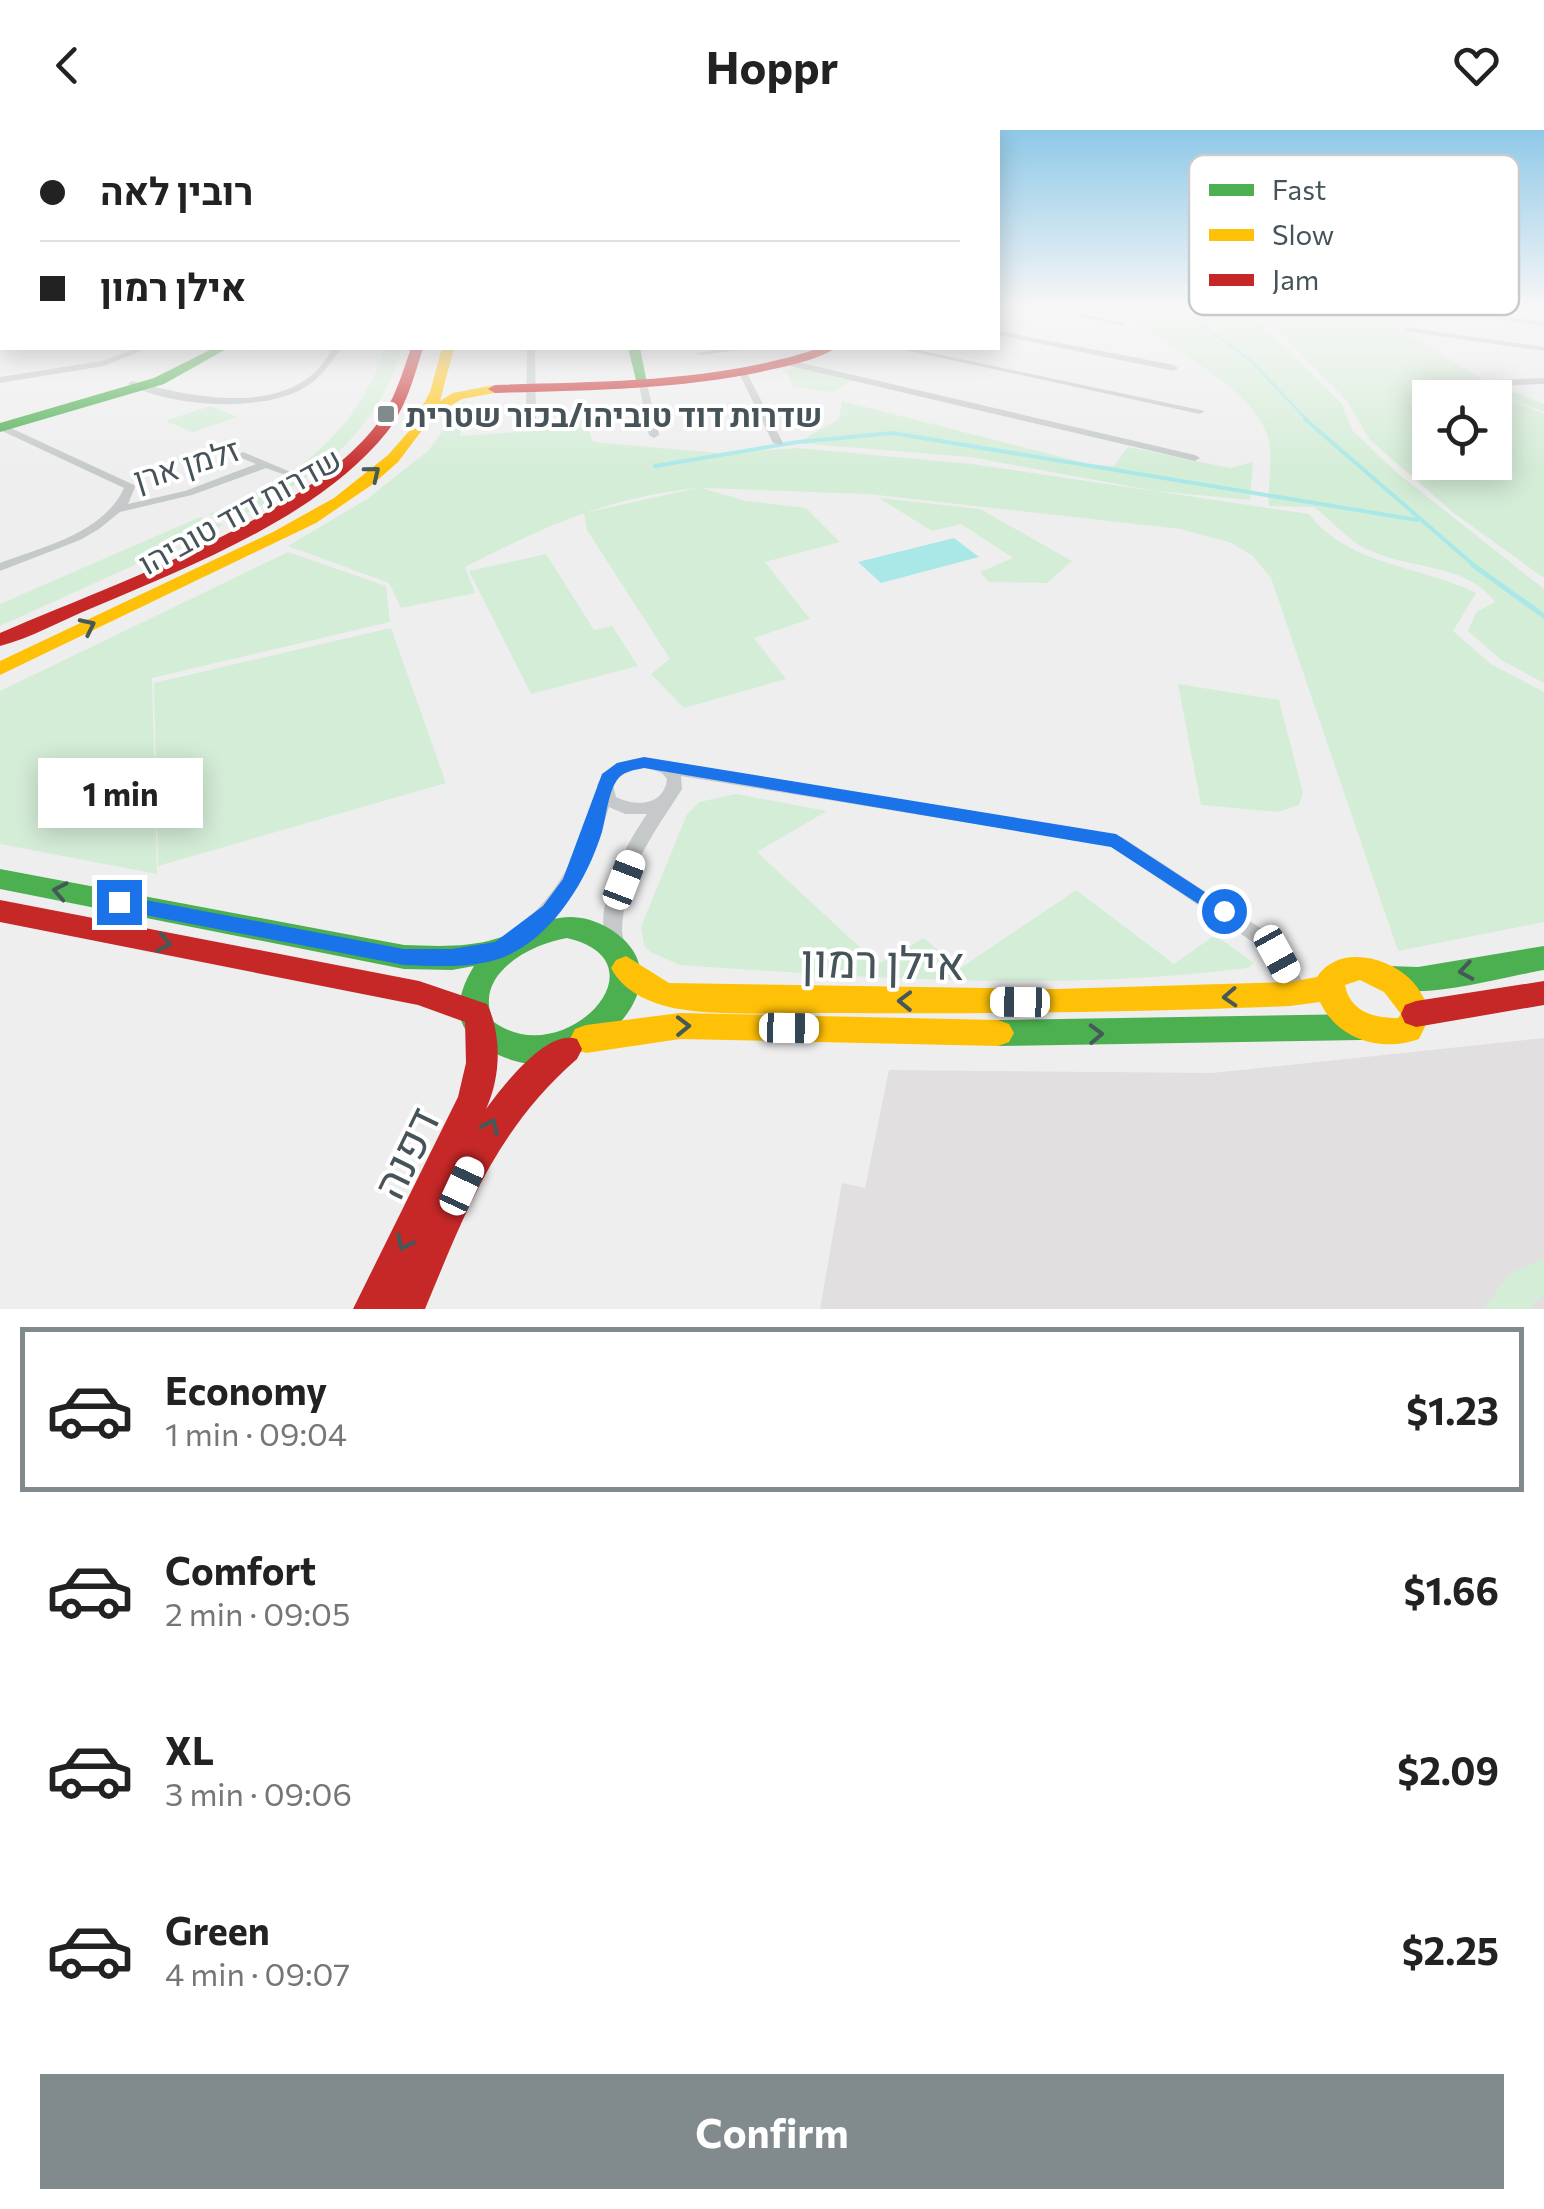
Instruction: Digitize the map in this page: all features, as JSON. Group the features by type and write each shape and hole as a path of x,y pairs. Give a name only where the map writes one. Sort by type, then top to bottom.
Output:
{"main road":[{"path":"136,386 183,362"},
{"path":"1,426 136,386 190,362"},
{"name":"שדרות דוד טוביהו","path":"0,640 206,545 320,482 385,426 405,390 413,362"},
{"name":"שדרות דוד טוביהו","path":"0,669 235,556 320,509 381,467 428,414 445,362"},
{"path":"638,362 642,380"},
{"path":"442,376 456,387 495,389 744,373 797,362"},
{"path":"428,414 458,396 495,389"},
{"path":"0,880 404,957 452,958 507,945 545,928 567,927 596,934 622,960 626,987 620,1006 580,1042 524,1051 502,1044 478,1018 419,993 0,911"},
{"path":"478,1018 476,985 507,945"},
{"path":"1388,978 1418,979 1544,958"},
{"name":"אילן רמון","path":"622,960 649,988 669,995 731,998 1056,1002 1299,993 1327,988 1336,972 1346,968 1388,978"},
{"path":"1388,978 1408,996 1416,1014 1544,993"},
{"path":"1327,988 1337,1009 1361,1027"},
{"name":"אילן רמון","path":"580,1042 680,1026 1065,1035 1361,1027 1399,1034 1408,1030 1416,1014"},
{"name":"דפנה","path":"372,1309 477,1090 482,1063 478,1018"},
{"name":"דפנה","path":"405,1309 502,1105 531,1073 580,1042"}],"street":[{"path":"0,380 107,362"},
{"path":"136,386 210,400 262,396 318,378 328,362"},
{"path":"531,419 532,362"},
{"path":"967,362 1200,411"},
{"path":"1144,362 1174,368"},
{"path":"792,364 1195,458"},
{"path":"744,373 778,443"},
{"path":"642,380 654,435"},
{"path":"1512,382 1544,380"},
{"name":"זלמן ארן","path":"1,426 122,479 130,487 120,509"},
{"name":"זלמן ארן","path":"243,455 288,473"},
{"name":"זלמן ארן","path":"0,568 85,532 120,509 188,493 266,464"},
{"path":"507,945 550,911 571,882 608,778 623,767 644,763 728,780 1116,841 1273,946 1299,993"},
{"path":"622,960 612,929 616,902 643,833 669,799 676,782 665,768"},
{"path":"605,792 616,805 630,810 653,808 695,783 728,780"}],"shaded area":[{"path":"1544,1038 1544,1309 820,1309 842,1183 865,1188 889,1070 1212,1073"}],"green space":[{"path":"380,362 397,362 371,415 322,466 254,509 230,517 209,514 267,487 317,452 357,406"},
{"path":"1196,362 1300,362 1342,404 1352,430 1396,472 1544,589 1544,683 1501,660 1468,631 1476,612 1495,602 1484,590 1454,574 1362,547 1314,507 1269,506 1268,437 1260,420 1230,387"},
{"path":"1309,362 1454,362 1485,380 1412,380 1412,476 1369,439 1348,402"},
{"path":"798,368 851,381 833,392 793,387 786,371"},
{"path":"1512,391 1544,404 1544,412 1512,400"},
{"path":"465,399 460,436 588,427 593,442 720,453 798,448 972,464 1309,514 1325,531 1365,554 1476,593 1453,631 1491,664 1544,692 1544,922 1398,951 1271,578 1252,555 1229,542 1180,529 868,494 701,488 746,501 806,508 840,542 765,562 810,619 754,638 786,679 684,708 651,674 670,659 587,530 584,513 465,567 475,593 401,608 389,583 288,546 367,499 429,450","holes":["697,488 588,512 633,499"]},
{"path":"1512,400 1544,414 1544,578 1455,514 1416,480 1512,480"},
{"path":"842,401 1089,464 1114,466 1128,447 1230,468 1253,462 1250,500 1156,491 970,457 797,443 839,419"},
{"path":"210,406 238,417 193,432 165,421"},
{"path":"879,498 980,509 1072,561 1047,583 989,582 980,572 1013,558 961,524 932,531"},
{"path":"200,517 223,525 0,626 0,604"},
{"path":"288,552 386,586 390,622 152,678 157,874 0,844 0,691"},
{"path":"546,554 594,630 612,626 638,666 531,694 469,571"},
{"path":"391,628 446,783 158,866 154,683"},
{"path":"1178,684 1279,700 1303,793 1299,805 1278,812 1201,805"},
{"path":"736,794 827,811 757,852 878,964 924,938 959,969 1076,890 1174,964 1215,935 1254,963 1248,968 1177,975 1035,981 893,978 680,965 650,952 644,945 641,927 687,814 699,802"},
{"path":"1544,1259 1544,1295 1531,1306 1535,1309 1484,1309 1509,1274"}],"water":[{"path":"954,538 979,557 881,583 858,562"}],"waterway":[{"path":"1252,362 1308,421"},
{"path":"1305,419 1476,567"},
{"path":"655,466 798,442 892,433 1417,520"},
{"path":"1473,565 1544,616"}],"traffic: fast":[{"path":"0,428 159,381 195,362"},
{"path":"638,362 642,380"},
{"path":"0,879 404,957 452,958 500,950"},
{"path":"567,927 603,939 622,959 627,981 619,1003 602,1023 579,1038 552,1048 523,1049 496,1041 483,1031 474,1006 489,966 522,938 567,927"},
{"path":"1388,978 1418,979 1544,958"},
{"path":"998,1033 1361,1027"}],"traffic: slow":[{"path":"0,669 279,536 340,501 368,481 415,433 436,392 445,362"},
{"path":"428,414 458,396 495,389"},
{"path":"626,968 649,988 669,995 731,999 1056,1002 1290,994 1327,988"},
{"path":"1360,968 1387,979 1407,996 1416,1014 1408,1030 1368,1028 1356,1024 1337,1007 1330,981 1339,972 1360,968"},
{"path":"586,1039 680,1026 998,1033"}],"traffic: jam":[{"path":"0,640 203,551 305,495 347,464 380,431 398,402 412,362"},
{"path":"495,389 665,382 790,362"},
{"path":"0,911 419,993 476,1013"},
{"path":"1416,1014 1544,993"},
{"path":"372,1309 474,1099 482,1063 480,1023"},
{"path":"405,1309 451,1202 488,1134 536,1074 566,1049"}],"place":[{"name":"שדרות דוד טוביהו/בכור שטרית","path":"386,414"}],"route":[{"path":"119,902 404,957 428,960 500,950 535,925 562,897 591,836 608,778 623,767 644,763 728,780 1116,841 1224,911"}]}
